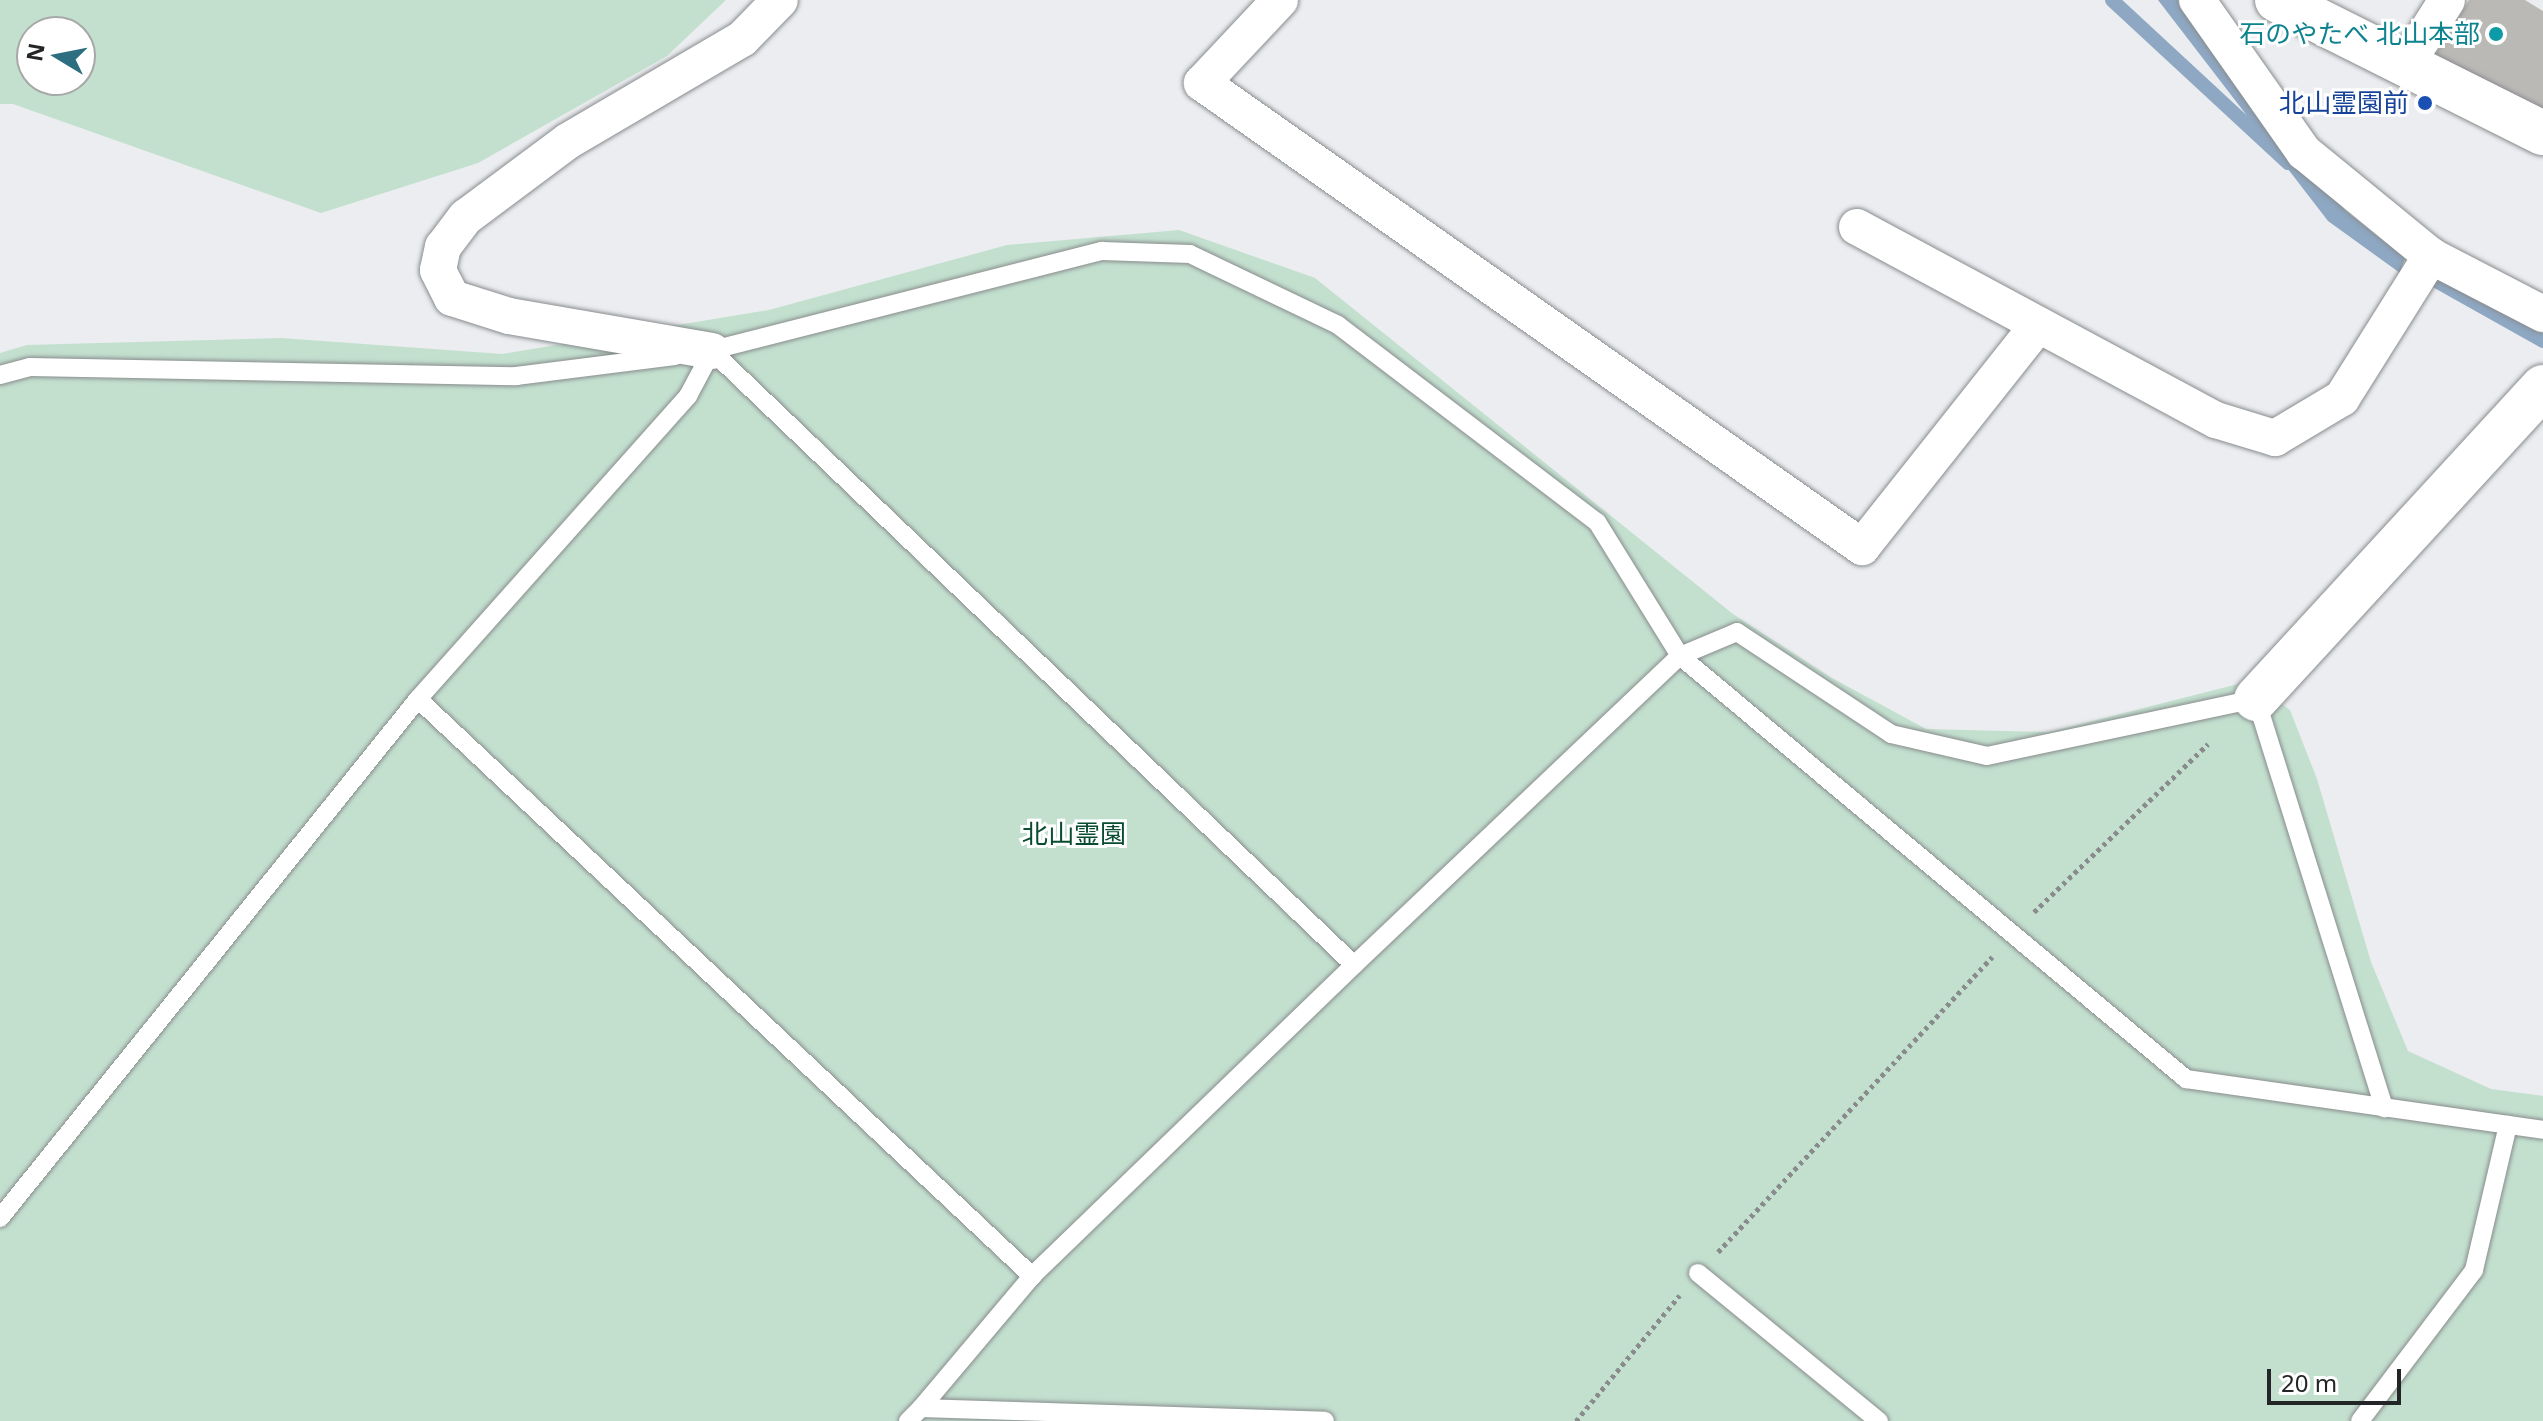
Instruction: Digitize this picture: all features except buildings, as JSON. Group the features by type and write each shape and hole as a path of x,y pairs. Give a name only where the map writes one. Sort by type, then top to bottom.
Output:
{"street":[{"path":"712,351 509,316 452,298 438,270 443,247 466,217 568,141 742,39 780,0"},
{"path":"1280,0 1202,83 1862,547 2038,325"},
{"path":"2197,0 2304,152 2431,256 2543,314"},
{"path":"2277,0 2543,133"},
{"path":"2405,66 2447,0"},
{"path":"1857,227 2216,420 2275,438 2342,398 2431,256"},
{"path":"2256,699 2543,387"}],"lane":[{"path":"0,375 30,367 516,376 712,351 1102,251 1190,254 1338,325 1597,522 1680,656 2015,932 2186,1079 2543,1130"},
{"path":"0,1218 418,699 688,396 712,351"},
{"path":"712,351 1354,965"},
{"path":"915,1415 1032,1276 1354,965 1680,656 1737,632 1891,734 1987,756 2256,699 2384,1108"},
{"path":"418,699 1032,1276"},
{"path":"2360,1421 2474,1270 2508,1125"},
{"path":"1698,1273 1879,1421"},
{"path":"915,1415 1325,1421"}],"path":[{"path":"1576,1421 1698,1273 2015,932 2256,699"}],"green space":[{"path":"0,0 726,0 667,56 478,163 321,213 13,104 0,104"},
{"name":"北山霊園","path":"1179,230 1315,278 1733,614 1832,678 1926,729 2049,732 2250,681 2290,710 2317,779 2371,962 2408,1051 2491,1089 2543,1096 2543,1421 0,1421 0,353 27,345 281,338 502,354 769,310 1007,245"}],"water":[{"path":"2158,0 2180,0 2345,210 2405,258 2400,273 2328,221"}],"waterway":[{"path":"2112,0 2288,163"},
{"path":"2420,272 2543,341"}],"place":[{"name":"石のやたべ 北山本部","path":"2496,34"},
{"name":"北山霊園前","path":"2425,103"}]}
